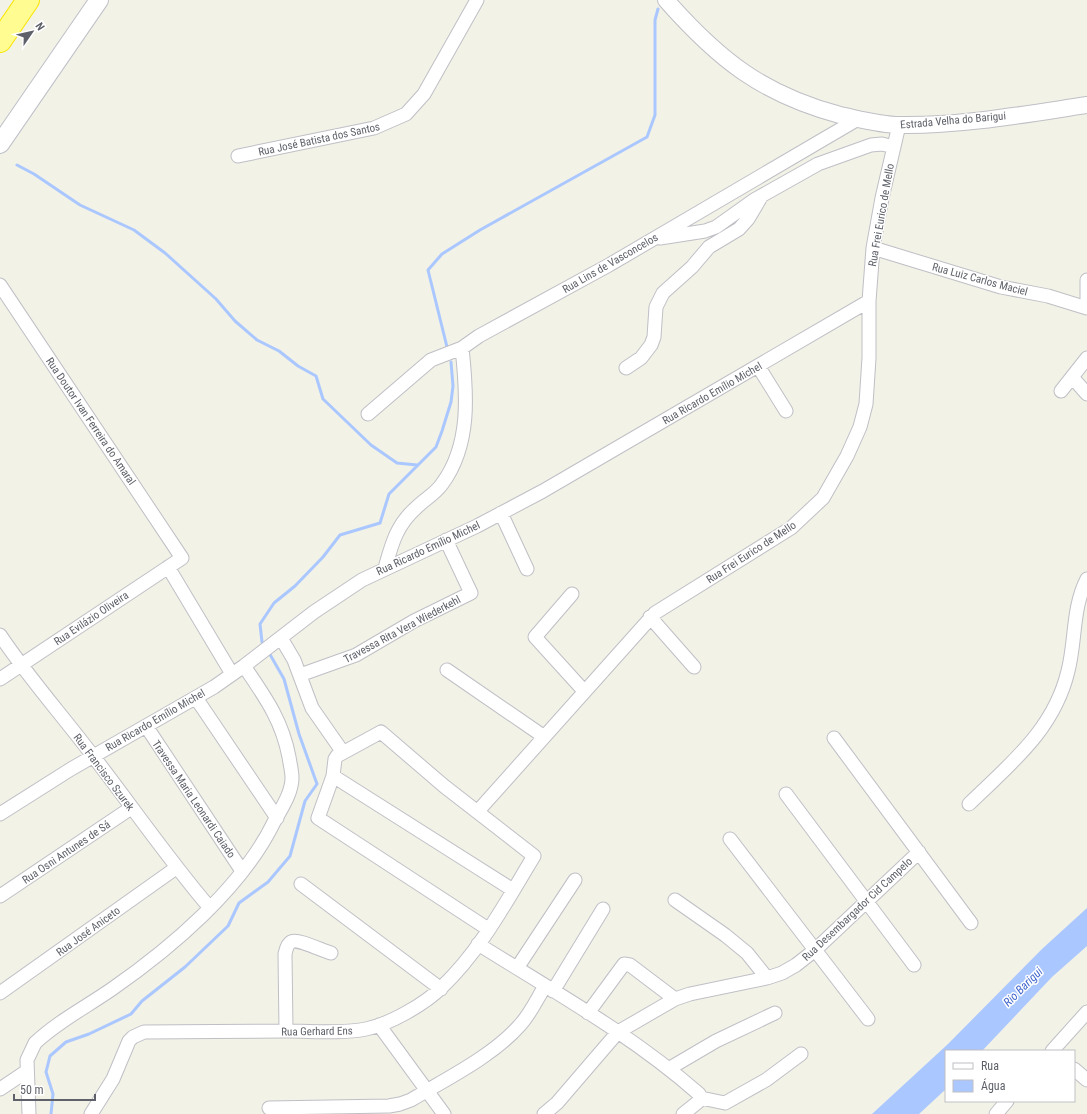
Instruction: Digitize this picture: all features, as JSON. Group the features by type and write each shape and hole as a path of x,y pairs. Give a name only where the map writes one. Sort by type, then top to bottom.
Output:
{"highway":[{"path":"0,41 28,0"}],"main road":[{"path":"0,144 99,0"}],"street":[{"name":"Rua José Batista dos Santos","path":"238,156 374,128 406,114 424,94 476,0"},
{"name":"Estrada Velha do Barigui","path":"666,0 713,50 752,79 767,88 807,105 858,119 899,125 952,122 1087,105"},
{"name":"Rua Lins de Vasconcelos","path":"368,414 431,360 462,348 479,336 588,277 858,119"},
{"name":"Rua Frei Eurico de Mello","path":"478,811 650,617 662,608 791,528 823,498 850,449 860,427 866,404 869,373 869,301 874,248 899,125"},
{"path":"652,240 710,230 762,196 818,164 871,145 882,144 894,147"},
{"path":"626,368 641,358 651,344 654,337 656,307 664,293 692,267 709,247 739,229 748,219 762,196"},
{"name":"Rua Luiz Carlos Maciel","path":"874,248 1001,287 1048,296 1087,308"},
{"path":"1087,280 1087,301"},
{"name":"Rua Doutor Ivan Ferreira do Amaral","path":"0,285 182,558"},
{"name":"Rua Ricardo Emílio Michel","path":"0,814 93,756 196,698 244,666 337,596 362,580 501,513 571,476 869,301"},
{"path":"385,568 397,530 409,514 441,486 448,475 458,452 462,436 466,405 462,348"},
{"path":"1061,391 1087,358"},
{"path":"758,366 786,411"},
{"path":"1072,377 1087,394"},
{"path":"501,513 527,569"},
{"name":"Travessa Rita Vera Wiederkehl","path":"300,676 356,655 414,621 471,593 446,540"},
{"name":"Rua Evilázio Oliveira","path":"0,679 182,558"},
{"path":"168,567 232,674"},
{"path":"969,804 1036,737 1048,720 1068,672 1077,606 1087,579"},
{"path":"572,594 535,636 584,691"},
{"path":"650,617 694,667"},
{"name":"Rua Francisco Szurek","path":"0,635 20,665 93,756 176,868 210,908"},
{"path":"271,645 294,660 312,708 342,751"},
{"path":"29,1114 27,1071 30,1051 40,1038 146,964 191,927 210,908 260,850 290,790 292,777 284,736 276,715 244,666"},
{"path":"447,670 543,736"},
{"path":"196,698 276,818"},
{"name":"Travessa Maria Leonardi Caiado","path":"146,726 242,871"},
{"path":"478,811 444,786 381,732 342,751 335,759 333,776 318,818 488,929"},
{"path":"834,738 971,923"},
{"path":"333,776 513,890"},
{"path":"786,794 914,965"},
{"name":"Rua Osni Antunes de Sá","path":"0,896 131,808"},
{"name":"Rua Gerhard Ens","path":"91,1114 113,1079 129,1041 138,1034 144,1032 351,1031 379,1025 412,1008 441,989 454,976 478,944 534,856 478,811"},
{"path":"730,839 868,1020"},
{"name":"Rua Desembargador Cid Campelo","path":"544,1114 557,1103 618,1032 675,999 690,994 767,978 782,973 796,965 815,950 919,852"},
{"name":"Rua José Aniceto","path":"0,993 176,868"},
{"path":"517,968 575,880"},
{"path":"301,884 441,989"},
{"path":"675,900 725,935 747,953 767,978"},
{"path":"269,1108 389,1106 400,1104 426,1091 480,1058 507,1038 529,1014 549,988 603,910"},
{"path":"286,1031 285,954 287,946 291,942 297,940 331,954"},
{"path":"478,944 618,1032 670,1068 700,1094 698,1102 683,1114"},
{"path":"588,1013 624,964 630,965 675,999"},
{"path":"1054,1050 1087,1012"},
{"path":"670,1068 716,1041 776,1013"},
{"path":"379,1025 444,1114"},
{"path":"700,1098 725,1103 766,1080 801,1054"},
{"path":"1075,1070 1087,1080"},
{"path":"0,1089 27,1071"},
{"path":"996,1114 1006,1102"}],"water":[{"name":"Rio Barigui","path":"1087,908 1087,946 1052,977 983,1050 945,1050 945,1090 919,1114 872,1114 948,1044 1042,949"}],"waterway":[{"path":"447,347 428,270 442,254 480,230 647,137 655,115 655,20 658,9"},
{"path":"17,165 34,174 80,205 134,230 165,253 216,299 235,321 257,340 279,351 298,366 316,376 323,399 371,445 397,463 417,465"},
{"path":"265,646 262,642 260,624 274,603 295,586 323,557 340,535 380,523 389,494 436,447 451,402 453,386 451,362"},
{"path":"51,1114 53,1094 46,1072 50,1056 66,1042 89,1034 131,1014 142,1001 185,967 228,926 239,903 268,882 290,856 305,801 317,784 299,734 284,679 268,651"}]}
